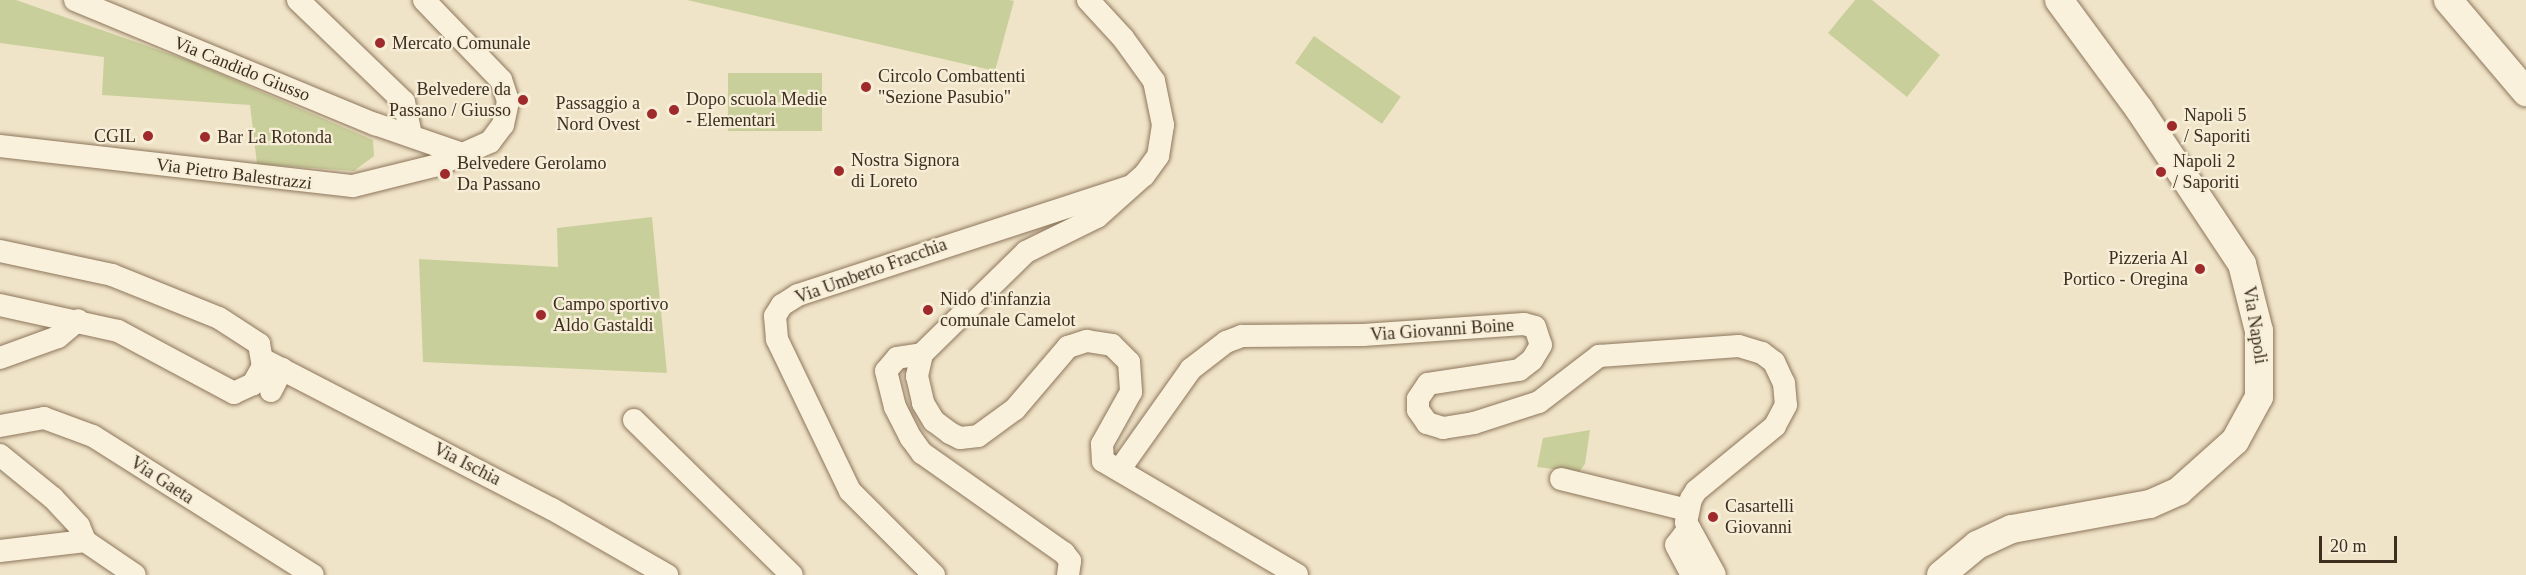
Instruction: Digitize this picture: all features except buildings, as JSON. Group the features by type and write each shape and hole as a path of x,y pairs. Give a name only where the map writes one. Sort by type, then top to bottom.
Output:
{"street":[{"name":"Via Candido Giusso","path":"75,0 411,135"},
{"path":"298,0 404,102 411,135 465,155 490,141 507,113 501,80 424,0"},
{"path":"1088,0 1145,67 1160,97 1163,125 1160,152 1133,185 1081,227 1026,252 922,354 917,381 926,409 950,434 969,438 1000,423 1068,347 1087,341 1112,345 1129,362 1131,392 1100,452 1108,465 1120,469 1297,575"},
{"name":"Via Napoli","path":"1941,575 1977,545 2013,529 2150,504 2179,491 2235,441 2259,397 2259,331 2242,264 2145,118 2059,0"},
{"path":"2448,0 2526,92"},
{"name":"Via Pietro Balestrazzi","path":"0,146 353,186 422,171 465,155"},
{"name":"Via Umberto Fracchia","path":"934,575 850,491 777,339 775,316 782,305 798,295 1133,185"},
{"name":"Via Ischia","path":"0,251 112,275 219,318 254,340 273,364 552,508 667,575"},
{"path":"0,305 78,320 118,331 234,393 253,384 273,364"},
{"path":"0,358 58,337 78,320"},
{"name":"Via Giovanni Boine","path":"1120,469 1191,369 1226,342 1242,336 1364,335 1524,324 1535,327 1541,345 1532,360 1519,370 1428,384 1418,399 1418,410 1427,423 1443,428 1474,423 1539,402 1593,358 1606,354 1726,346 1762,353 1774,362 1782,377 1786,399 1783,415 1775,426 1696,491 1688,519"},
{"path":"922,354 897,358 885,372 895,407 911,438 922,453 1064,553 1070,561 1068,575"},
{"path":"271,391 273,364"},
{"name":"Via Gaeta","path":"0,426 44,418 93,436 313,575"},
{"path":"634,420 792,575"},
{"path":"0,455 53,498 79,526 85,541 135,575"},
{"path":"1561,479 1688,519 1715,575"},
{"path":"1688,519 1676,545 1692,575"},
{"path":"0,551 85,541"}],"green space":[{"path":"0,0 16,0 190,61 373,140 374,156 354,171 257,164 250,105 102,95 104,57 0,43"},
{"path":"687,0 1010,0 1014,1 995,71"},
{"path":"1855,0 1872,0 1940,55 1907,97 1828,33"},
{"path":"1314,36 1401,97 1382,124 1295,63"},
{"path":"728,73 822,73 822,131 728,131"},
{"name":"Campo sportivo Aldo Gastaldi","path":"652,217 667,373 423,362 419,259 558,267 557,228"},
{"path":"1590,430 1585,464 1579,472 1537,467 1543,438"}],"place":[{"name":"Mercato Comunale","path":"380,43"},
{"name":"Circolo Combattenti \"Sezione Pasubio\"","path":"866,87"},
{"name":"Belvedere da Passano / Giusso","path":"523,100"},
{"name":"Dopo scuola Medie - Elementari","path":"674,110"},
{"name":"Passaggio a Nord Ovest","path":"652,114"},
{"name":"Napoli 5 / Saporiti","path":"2172,126"},
{"name":"CGIL","path":"148,136"},
{"name":"Bar La Rotonda","path":"205,137"},
{"name":"Nostra Signora di Loreto","path":"839,171"},
{"name":"Napoli 2 / Saporiti","path":"2161,172"},
{"name":"Belvedere Gerolamo Da Passano","path":"445,174"},
{"name":"Pizzeria Al Portico - Oregina","path":"2200,269"},
{"name":"Nido d'infanzia comunale Camelot","path":"928,310"},
{"name":"Campo sportivo Aldo Gastaldi","path":"541,315"},
{"name":"Casartelli Giovanni","path":"1713,517"}]}
